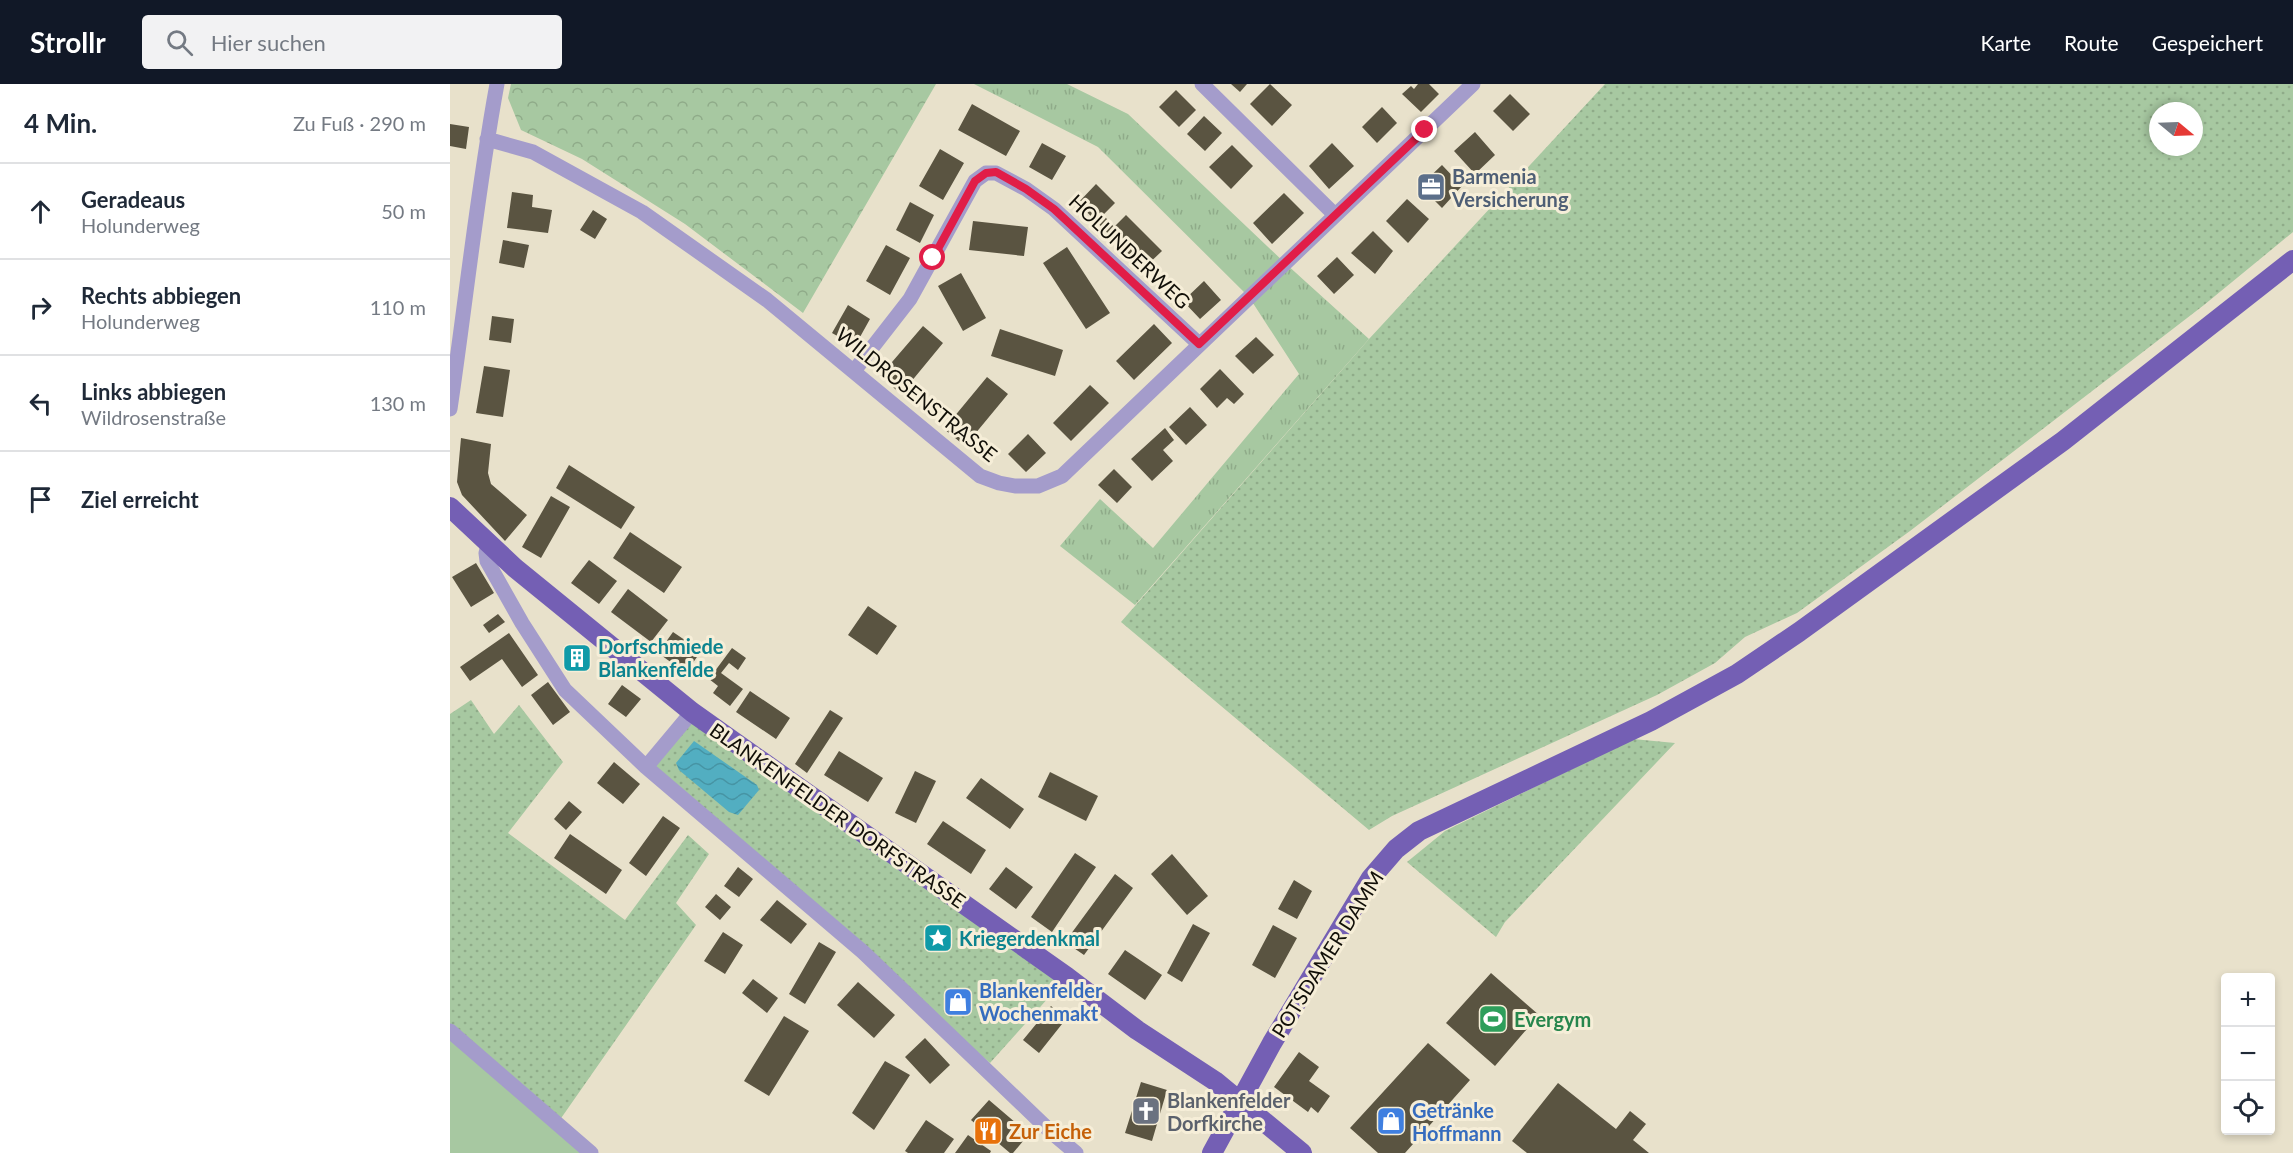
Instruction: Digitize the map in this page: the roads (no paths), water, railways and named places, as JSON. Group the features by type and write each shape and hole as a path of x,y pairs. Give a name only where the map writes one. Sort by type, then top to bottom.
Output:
{"main road":[{"name":"POTSDAMER DAMM","path":"1212,1153 1272,1043 1371,878 1396,849 1419,831 1651,721 1755,662 2063,441 2293,260"},
{"name":"BLANKENFELDER DORFSTRASSE","path":"450,507 489,544 692,712 1067,977 1137,1030 1215,1081 1302,1153"}],"street":[{"path":"450,409 487,139 497,84"},
{"path":"1202,84 1335,215"},
{"name":"WILDROSENSTRASSE","path":"487,139 533,152 642,212 767,300 980,476 1015,486 1038,486 1062,476 1080,461 1199,344 1473,84"},
{"name":"HOLUNDERWEG","path":"854,371 910,299 975,181 986,173 996,172 1026,189 1054,209 1199,344"},
{"path":"489,544 486,553 488,561 522,623 564,690 646,767 863,952 1051,1132 1076,1153"},
{"name":"BLANKENFELDER DORFSTRASSE","path":"646,767 692,712"},
{"path":"450,1032 591,1153"}],"water":[{"path":"694,741 757,785 759,790 738,815 729,812 679,770 676,763"}],"place":[{"name":"Barmenia Versicherung","path":"1431,187"},
{"name":"Dorfschmiede Blankenfelde","path":"577,658"},
{"name":"Kriegerdenkmal","path":"938,938"},
{"name":"Blankenfelder Wochenmakt","path":"958,1002"},
{"name":"Evergym","path":"1493,1019"},
{"name":"Blankenfelder Dorfkirche","path":"1146,1111"},
{"name":"Getränke Hoffmann","path":"1391,1121"},
{"name":"Zur Eiche","path":"988,1131"}]}
